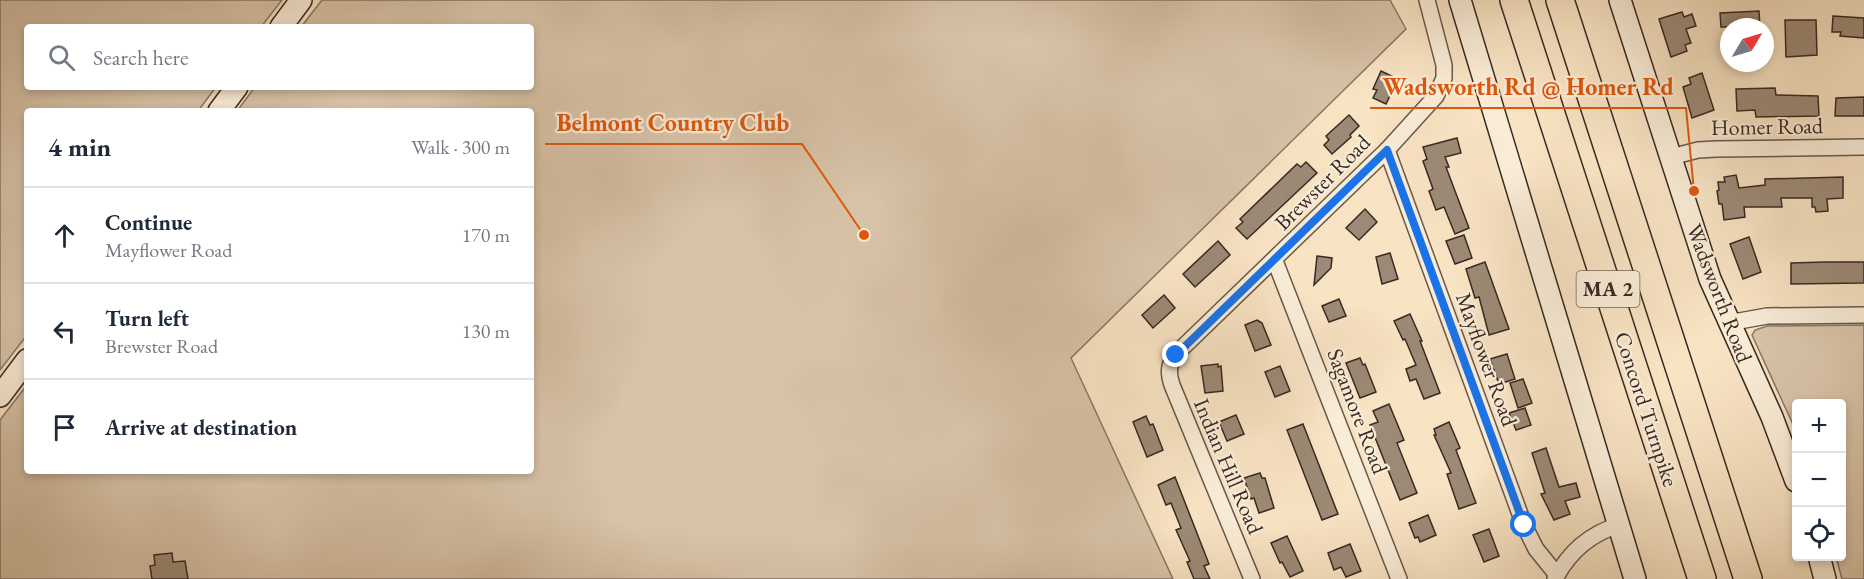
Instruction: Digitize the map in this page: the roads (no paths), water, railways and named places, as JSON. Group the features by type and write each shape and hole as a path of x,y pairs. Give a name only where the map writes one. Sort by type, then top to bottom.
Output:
{"highway":[{"name":"Concord Turnpike","path":"1514,0 1702,579"},
{"name":"Concord Turnpike","path":"1560,0 1748,579"},
{"path":"1566,0 1572,35"}],"main road":[{"path":"283,24 301,0"},
{"path":"1460,0 1635,579"},
{"name":"Wadsworth Road","path":"1620,0 1710,279 1772,417 1792,468"},
{"path":"221,108 235,90"},
{"path":"0,396 24,364"},
{"path":"1820,561 1825,579"}],"street":[{"name":"Brewster Road","path":"1169,369 1179,350 1275,261 1427,108 1442,84 1444,65 1427,0"},
{"name":"Homer Road","path":"1671,157 1707,150 1864,147"},
{"name":"Mayflower Road","path":"1387,150 1524,525 1536,549 1556,577"},
{"name":"Sagamore Road","path":"1275,261 1399,579"},
{"path":"1728,323 1767,316 1864,315"},
{"name":"Indian Hill Road","path":"1169,369 1172,385 1252,579"},
{"path":"1556,577 1568,558 1585,541 1619,525"}],"place":[{"name":"Wadsworth Rd @ Homer Rd","path":"1694,191"},
{"name":"Belmont Country Club","path":"864,235"}]}
